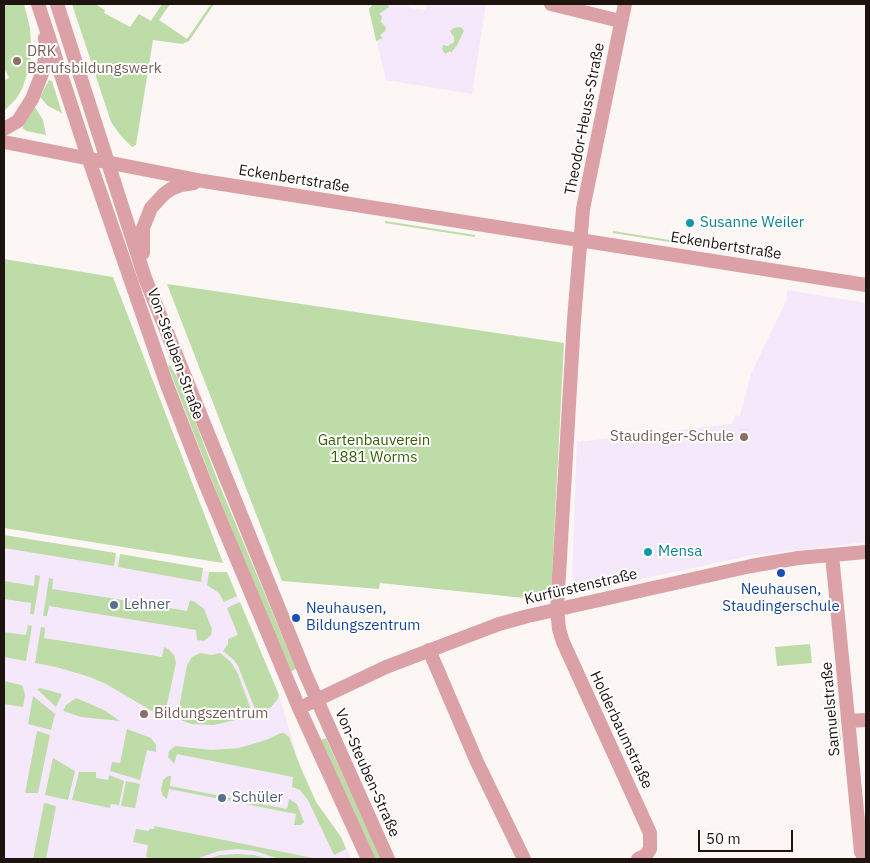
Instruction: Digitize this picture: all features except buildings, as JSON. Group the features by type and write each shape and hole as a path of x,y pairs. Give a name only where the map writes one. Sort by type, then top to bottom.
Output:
{"street":[{"name":"Von-Steuben-Straße","path":"38,4 88,158 167,385 212,500 299,708 368,859"},
{"name":"Von-Steuben-Straße","path":"57,4 145,278 316,700 388,859"},
{"path":"551,4 620,21"},
{"name":"Theodor-Heuss-Straße","path":"581,241 583,210 620,21 625,4"},
{"path":"4,129 13,125 22,115 39,85 46,51 45,25"},
{"name":"Eckenbertstraße","path":"4,142 108,161 203,182 866,285"},
{"path":"145,278 142,237 148,213 155,202 171,189 181,185 203,182"},
{"path":"557,609 572,345 581,241"},
{"name":"Kurfürstenstraße","path":"316,700 386,667 499,624 557,609 751,566 866,552"},
{"name":"Samuelstraße","path":"832,555 862,852 865,859"},
{"name":"Holderbaumstraße","path":"557,609 559,629 563,642 650,833 650,849 646,855 638,859"},
{"path":"428,650 477,762 524,859"},
{"name":"Von-Steuben-Straße","path":"299,708 316,700"},
{"path":"848,721 866,720"}],"shaded area":[{"path":"373,4 406,4 410,8 425,10 429,4 486,4 472,94 386,80 369,9"},
{"name":"Staudinger-Schule","path":"787,290 866,303 866,542 749,556 590,590 578,586 574,582 572,575 577,442 732,424 735,415 740,416 751,374 786,301"},
{"name":"Bildungszentrum","path":"4,538 209,572 227,572 279,695 300,766 316,802 341,837 352,859 4,859"}],"green space":[{"name":"DRK Berufsbildungswerk","path":"4,4 24,4 30,28 31,46 30,66 22,89 16,99 4,111 4,81 9,77 4,69"},
{"path":"72,4 95,4 105,10 104,13 130,27 139,14 151,21 162,4 170,4 159,20 187,39 211,4 214,4 189,41 182,44 153,40 136,145 132,147 111,122"},
{"path":"373,4 387,4 389,7 379,14 382,16 381,22 386,27 385,31 380,35 383,38 376,41 369,9"},
{"path":"461,27 464,31 457,45 451,53 450,51 445,54 442,49 443,45 448,46 454,42 454,37 450,31"},
{"path":"49,80 52,81 62,113 48,106 40,97"},
{"path":"34,106 43,120 46,135 23,129 23,124"},
{"path":"385,221 475,235 475,237 385,223"},
{"path":"613,231 707,246 707,248 613,233"},
{"path":"4,259 113,277 223,563 4,528"},
{"name":"Gartenbauverein 1881 Worms","path":"167,284 564,343 551,594 534,599 380,583 379,589 282,581"},
{"path":"170,365 181,384 217,479 296,669 290,672 212,481 168,366"},
{"path":"4,535 116,553 114,566 4,548"},
{"path":"120,554 203,568 201,582 118,567"},
{"path":"209,572 227,572 237,596 224,602 219,593 207,585"},
{"path":"35,575 40,576 34,614 30,614 31,603 4,599 4,581 34,586"},
{"path":"49,578 53,579 52,589 187,611 190,600 204,609 212,629 211,635 204,641 197,640 196,630 49,606 47,616 43,616"},
{"path":"240,602 279,695 271,707 260,712 255,709 238,666 223,651 228,644 228,639 238,635 227,608"},
{"path":"28,625 32,626 26,661 4,657 4,632 26,635"},
{"path":"41,627 45,628 44,638 162,657 164,647 168,649 174,655 176,663 166,709 158,713 152,711 106,684 90,677 35,663"},
{"path":"810,644 812,663 777,666 775,647"},
{"path":"200,653 212,655 220,653 231,662 238,674 251,710 248,717 214,725 191,724 181,720 178,713 187,665 192,657"},
{"path":"4,681 23,687 25,695 23,707 4,704"},
{"path":"40,688 62,694 56,707 37,689"},
{"path":"33,696 55,714 51,730 28,724"},
{"path":"76,698 104,710 120,721 81,717 63,711 66,705"},
{"path":"838,718 841,740 829,741 827,719"},
{"path":"127,729 151,738 156,745 156,752 147,750 140,780 110,771 112,762 120,763"},
{"path":"37,731 50,735 38,793 25,793"},
{"path":"281,733 289,737 316,802 341,837 346,849 334,855 308,800 300,790 292,787 293,777 177,754 174,764 168,757 169,751 175,746 211,750 239,748 266,740"},
{"path":"326,738 381,859 375,859 321,740"},
{"path":"53,758 75,771 68,800 45,795"},
{"path":"79,772 96,772 96,778 108,780 109,775 124,781 119,805 111,804 110,808 72,800"},
{"path":"171,776 170,786 287,809 289,799 297,804 304,822 301,825 294,825 296,814 169,789 167,799 163,796 161,790 163,780"},
{"path":"126,781 140,784 135,808 121,806"},
{"path":"44,803 56,806 46,859 33,859"},
{"path":"154,826 318,859 279,859 255,851 237,849 219,851 196,859 155,859 146,857 148,845 133,842 136,829 149,831 149,829 154,829"},
{"path":"220,855 254,855 268,859 208,859"}],"place":[{"name":"DRK Berufsbildungswerk","path":"17,61"},
{"name":"Susanne Weiler","path":"690,223"},
{"name":"Staudinger-Schule","path":"744,437"},
{"name":"Mensa","path":"648,552"},
{"name":"Neuhausen, Staudingerschule","path":"781,573"},
{"name":"Lehner","path":"114,605"},
{"name":"Neuhausen, Bildungszentrum","path":"296,618"},
{"name":"Bildungszentrum","path":"144,714"},
{"name":"Schüler","path":"222,798"}]}
